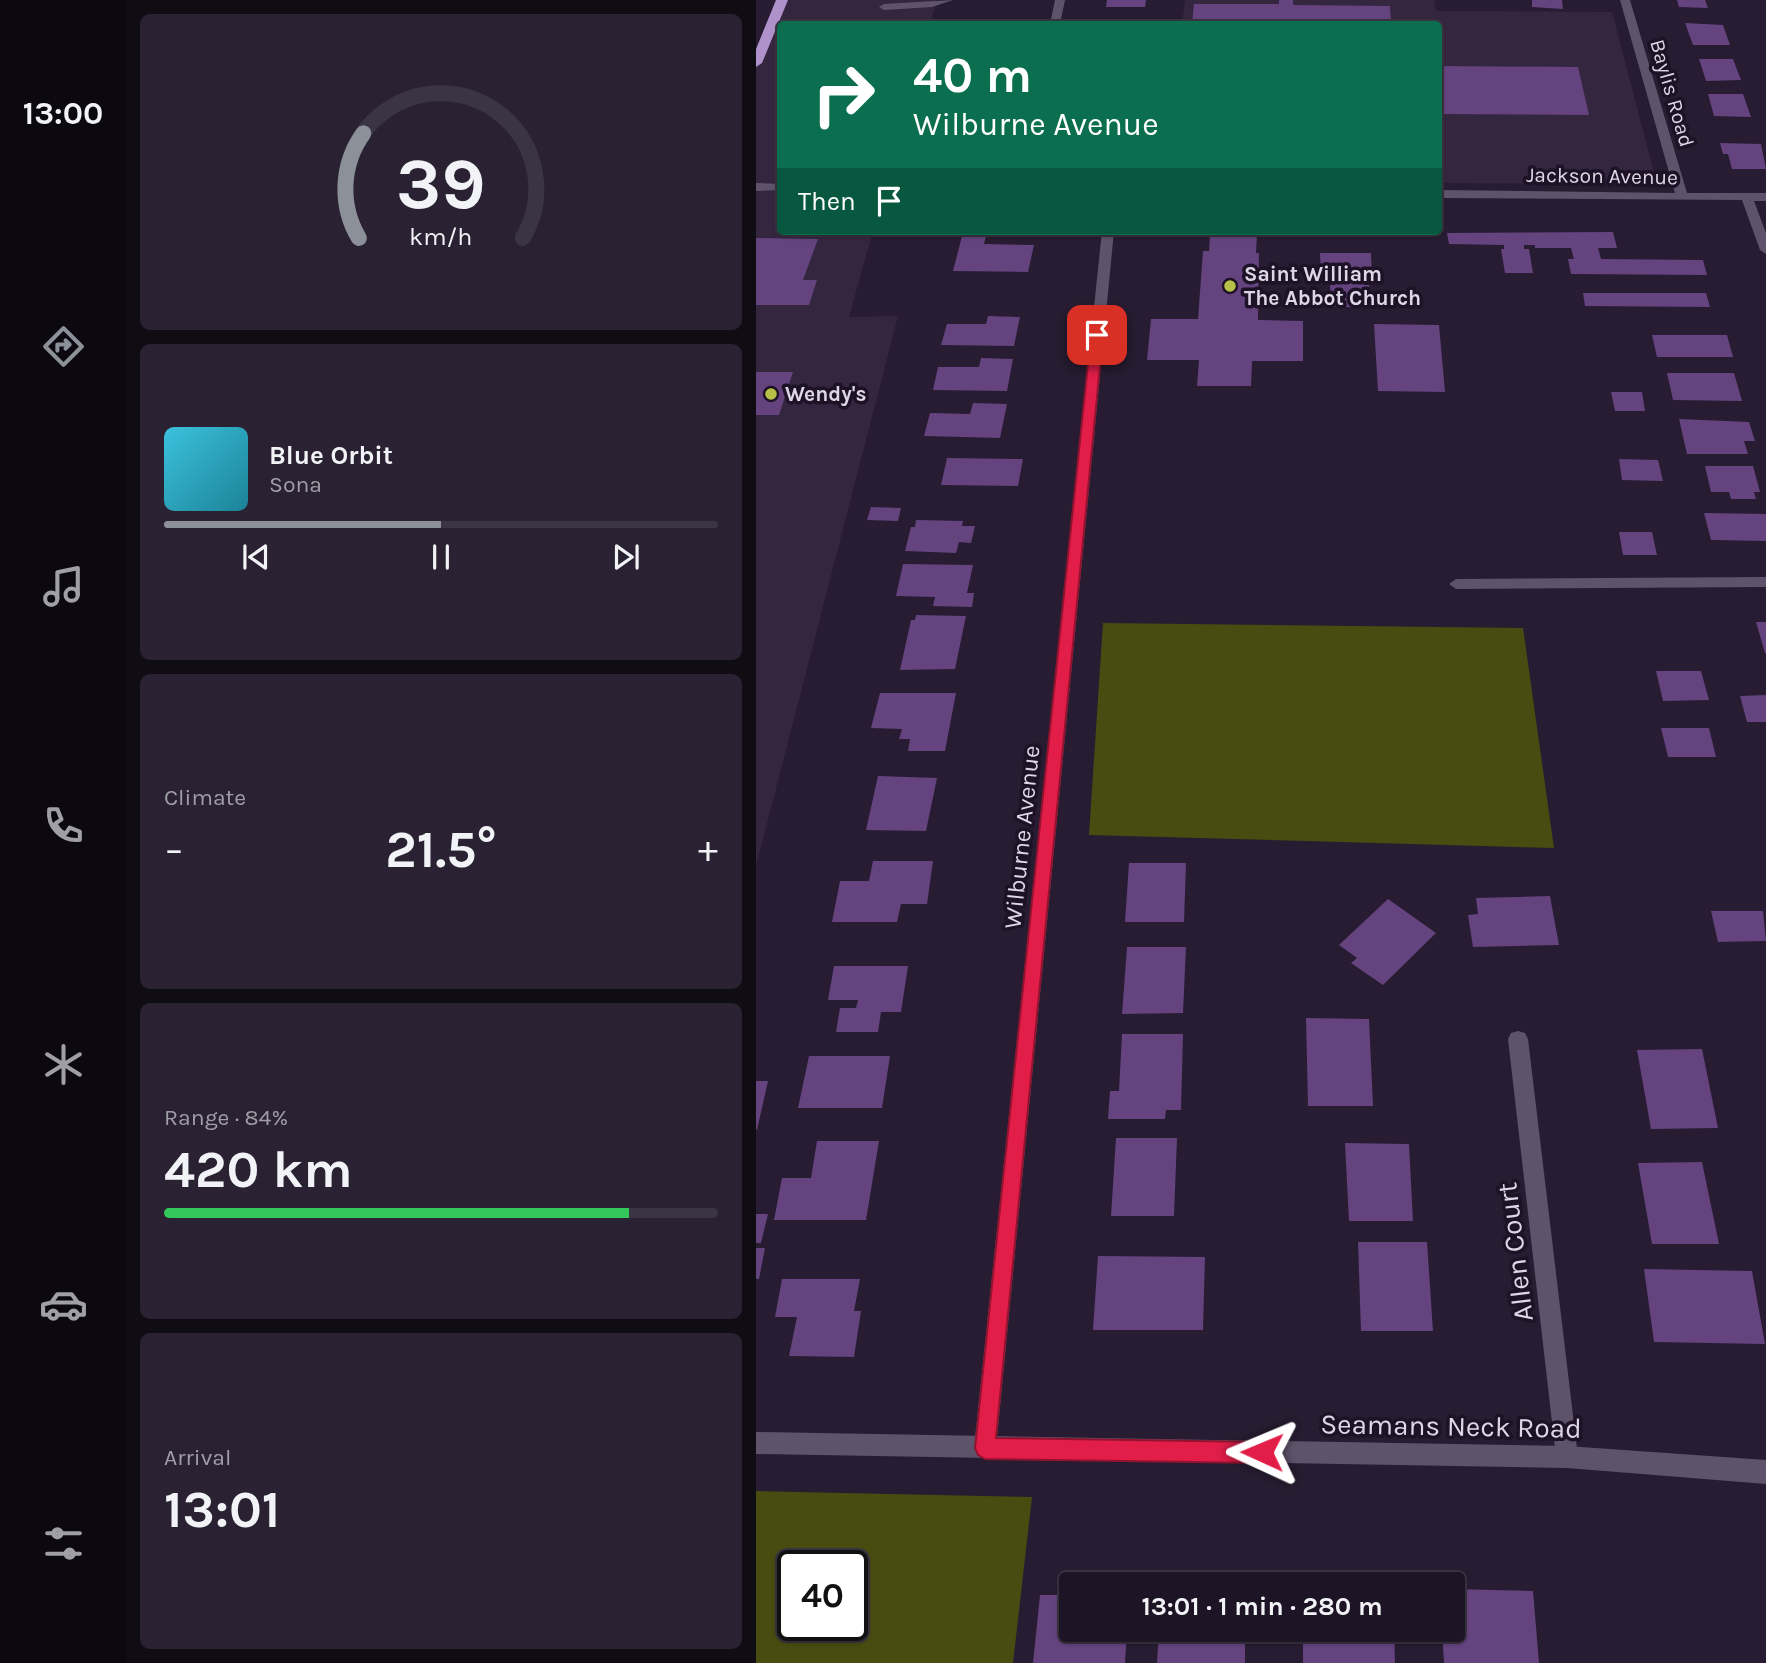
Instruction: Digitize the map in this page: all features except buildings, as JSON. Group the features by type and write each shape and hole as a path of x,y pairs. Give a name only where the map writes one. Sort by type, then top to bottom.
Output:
{"highway":[{"path":"756,63 782,0"}],"street":[{"path":"1056,21 1060,0"},
{"name":"Baylis Road","path":"1625,0 1682,197"},
{"path":"756,187 777,187"},
{"name":"Jackson Avenue","path":"1442,194 1766,197"},
{"path":"1747,197 1766,250"},
{"name":"Wilburne Avenue","path":"985,1448 1108,235"},
{"name":"Allen Court","path":"1518,1040 1567,1457"},
{"name":"Seamans Neck Road","path":"756,1443 1567,1457 1766,1472"}],"lane":[{"path":"884,7 932,4 948,0"},
{"path":"1456,584 1766,582"}],"shaded area":[{"path":"785,0 937,0 931,21 777,21 777,235 872,235 849,317 898,316 756,866 756,68"},
{"path":"1185,0 1434,0 1436,11 1612,12 1657,184 1442,183 1442,21 1182,21"}],"green space":[{"path":"1103,623 1523,628 1554,848 1089,835"},
{"path":"756,1491 1032,1497 1013,1663 756,1663"}],"place":[{"name":"Saint William The Abbot Church","path":"1230,286"},
{"name":"Wendy's","path":"771,394"}],"route":[{"path":"1097,335 985,1448 1262,1452"}]}
